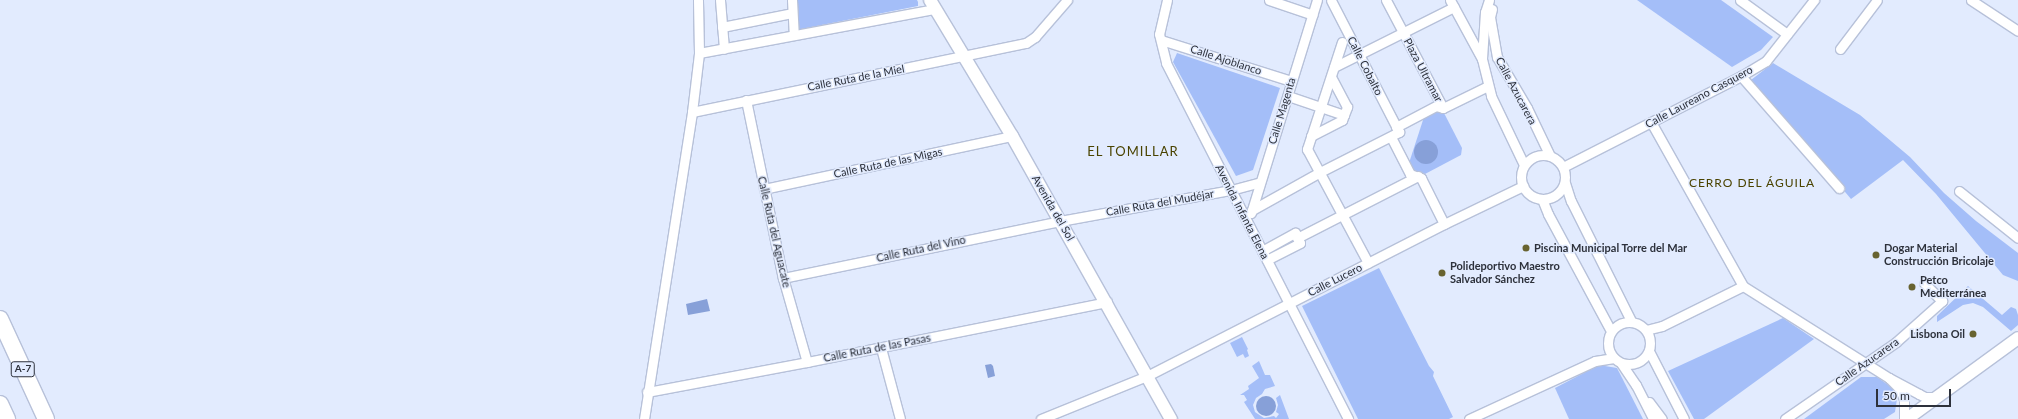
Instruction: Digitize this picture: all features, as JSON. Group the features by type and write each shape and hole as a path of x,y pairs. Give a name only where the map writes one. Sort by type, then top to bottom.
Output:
{"highway":[{"name":"A-7","path":"0,319 46,419"},
{"path":"0,404 7,419"}],"street":[{"path":"644,419 647,392 692,112 699,53 698,0"},
{"path":"721,0 724,49"},
{"path":"792,0 794,35"},
{"name":"Calle Ruta de la Miel","path":"692,112 1026,44 1035,37 1067,0"},
{"name":"Avenida Infanta Elena","path":"1167,0 1159,34 1166,63 1348,419"},
{"path":"1269,0 1313,15"},
{"name":"Calle Magenta","path":"1248,223 1317,0"},
{"name":"Calle Cobalto","path":"1331,0 1359,54 1396,132 1410,174 1421,178 1444,224"},
{"name":"Plaza Ultramar","path":"1386,0 1443,108"},
{"name":"Calle Azucarera","path":"1489,0 1485,12 1482,59 1490,96 1524,165"},
{"name":"Calle Azucarera","path":"1495,0 1490,17 1497,57 1527,108 1550,156"},
{"path":"1740,0 1787,34"},
{"name":"Calle Laureano Casquero","path":"1563,167 1741,76 1766,61 1814,0"},
{"path":"1840,49 1877,0"},
{"path":"1971,0 2018,31"},
{"path":"699,53 794,35 933,4"},
{"name":"Avenida del Sol","path":"933,4 1012,136 1107,302 1171,419"},
{"path":"1334,67 1403,32 1452,4 1482,59"},
{"path":"722,27 792,14"},
{"name":"Calle Ajoblanco","path":"1161,40 1291,81"},
{"path":"1342,42 1307,149 1368,263"},
{"path":"1741,76 1839,188"},
{"path":"1311,136 1342,120 1347,107 1331,77"},
{"path":"1252,210 1396,132 1436,106 1443,108 1488,86"},
{"path":"1291,98 1344,115"},
{"name":"Calle Ruta del Aguacate","path":"746,100 783,278 807,362"},
{"path":"1652,122 1743,286 1867,362 1889,378 1925,397 1937,397"},
{"name":"Calle Ruta de las Migas","path":"764,189 1012,136"},
{"path":"1564,183 1556,195 1542,199 1529,193 1524,186 1521,178 1524,165 1531,158 1540,155 1555,158 1563,167 1565,172 1564,183 1571,201 1631,321"},
{"path":"1297,238 1418,176"},
{"name":"Calle Ruta del Mudéjar","path":"1060,221 1231,190 1260,182"},
{"name":"Calle Lucero","path":"1041,419 1147,376 1444,224 1524,186"},
{"path":"1959,191 2018,238"},
{"path":"1542,199 1548,214 1611,331"},
{"name":"Calle Ruta del Vino","path":"783,278 1060,221"},
{"path":"1262,251 1295,233 1300,243 1267,260"},
{"name":"Calle Azucarera","path":"1785,419 1896,342 1942,301 1924,283"},
{"path":"1646,330 1662,326 1743,286"},
{"name":"Calle Ruta de las Pasas","path":"647,392 881,348 1107,302"},
{"path":"1595,361 1618,361 1636,364 1646,357 1649,351 1650,341 1646,330 1637,323 1631,321 1616,325 1608,336 1608,348 1618,361 1636,385 1662,419"},
{"path":"1650,341 1662,326"},
{"path":"1907,419 2018,338"},
{"path":"881,348 900,419"},
{"path":"1469,419 1595,361 1608,348"},
{"path":"1649,351 1684,419"},
{"path":"1889,378 1899,388 1904,399 1904,419"},
{"path":"1636,385 1652,419"}],"shaded area":[{"path":"795,0 917,0 918,6 796,30"},
{"path":"1637,0 1721,0 1773,37 1761,50 1732,67"},
{"path":"1177,53 1280,88 1253,170 1236,176 1173,62"},
{"path":"1773,63 1860,115 1910,157 1944,193 1976,221 2018,253 2018,281 2003,275 1936,194 1903,160 1851,199 1751,80"},
{"path":"1434,110 1444,113 1462,148 1461,155 1425,174 1412,170 1409,163 1425,114"},
{"path":"1426,140 1431,141 1437,147 1437,157 1431,163 1426,164 1421,163 1415,157 1414,152 1415,147 1421,141"},
{"path":"1379,268 1429,366 1434,372 1433,376 1453,417 1449,419 1358,419 1302,306"},
{"path":"1968,286 2002,315 2011,307 2016,309 2018,315 2018,325 2011,331 1983,307 1973,303 1963,305 1937,322 1937,316"},
{"path":"707,299 710,311 688,315 686,304"},
{"path":"1783,318 1814,339 1704,419 1694,419 1668,371"},
{"path":"1242,337 1248,349 1249,356 1245,358 1243,354 1237,357 1230,343"},
{"path":"1259,361 1265,375 1270,375 1275,386 1265,389 1262,394 1256,398 1253,405 1255,412 1264,418 1274,416 1276,418 1279,414 1276,412 1278,405 1276,398 1280,395 1289,419 1255,419 1244,402 1247,400 1244,395 1240,395 1249,389 1248,386 1259,378 1252,366"},
{"path":"991,364 993,366 995,376 988,378 985,365"},
{"path":"1599,365 1617,368 1643,419 1569,419 1555,388"},
{"path":"1861,377 1877,377 1898,392 1895,412 1884,419 1804,419"},
{"path":"1266,396 1273,399 1276,406 1273,413 1266,416 1259,413 1256,406 1259,399"}],"place":[{"name":"Piscina Municipal Torre del Mar","path":"1526,248"},
{"name":"Dogar Material Construcción Bricolaje","path":"1876,255"},
{"name":"Polideportivo Maestro Salvador Sánchez","path":"1442,273"},
{"name":"Petco Mediterránea","path":"1912,287"},
{"name":"Lisbona Oil","path":"1973,334"}],"district":[{"name":"EL TOMILLAR","path":"1133,151"},
{"name":"CERRO DEL ÁGUILA","path":"1752,183"}]}
